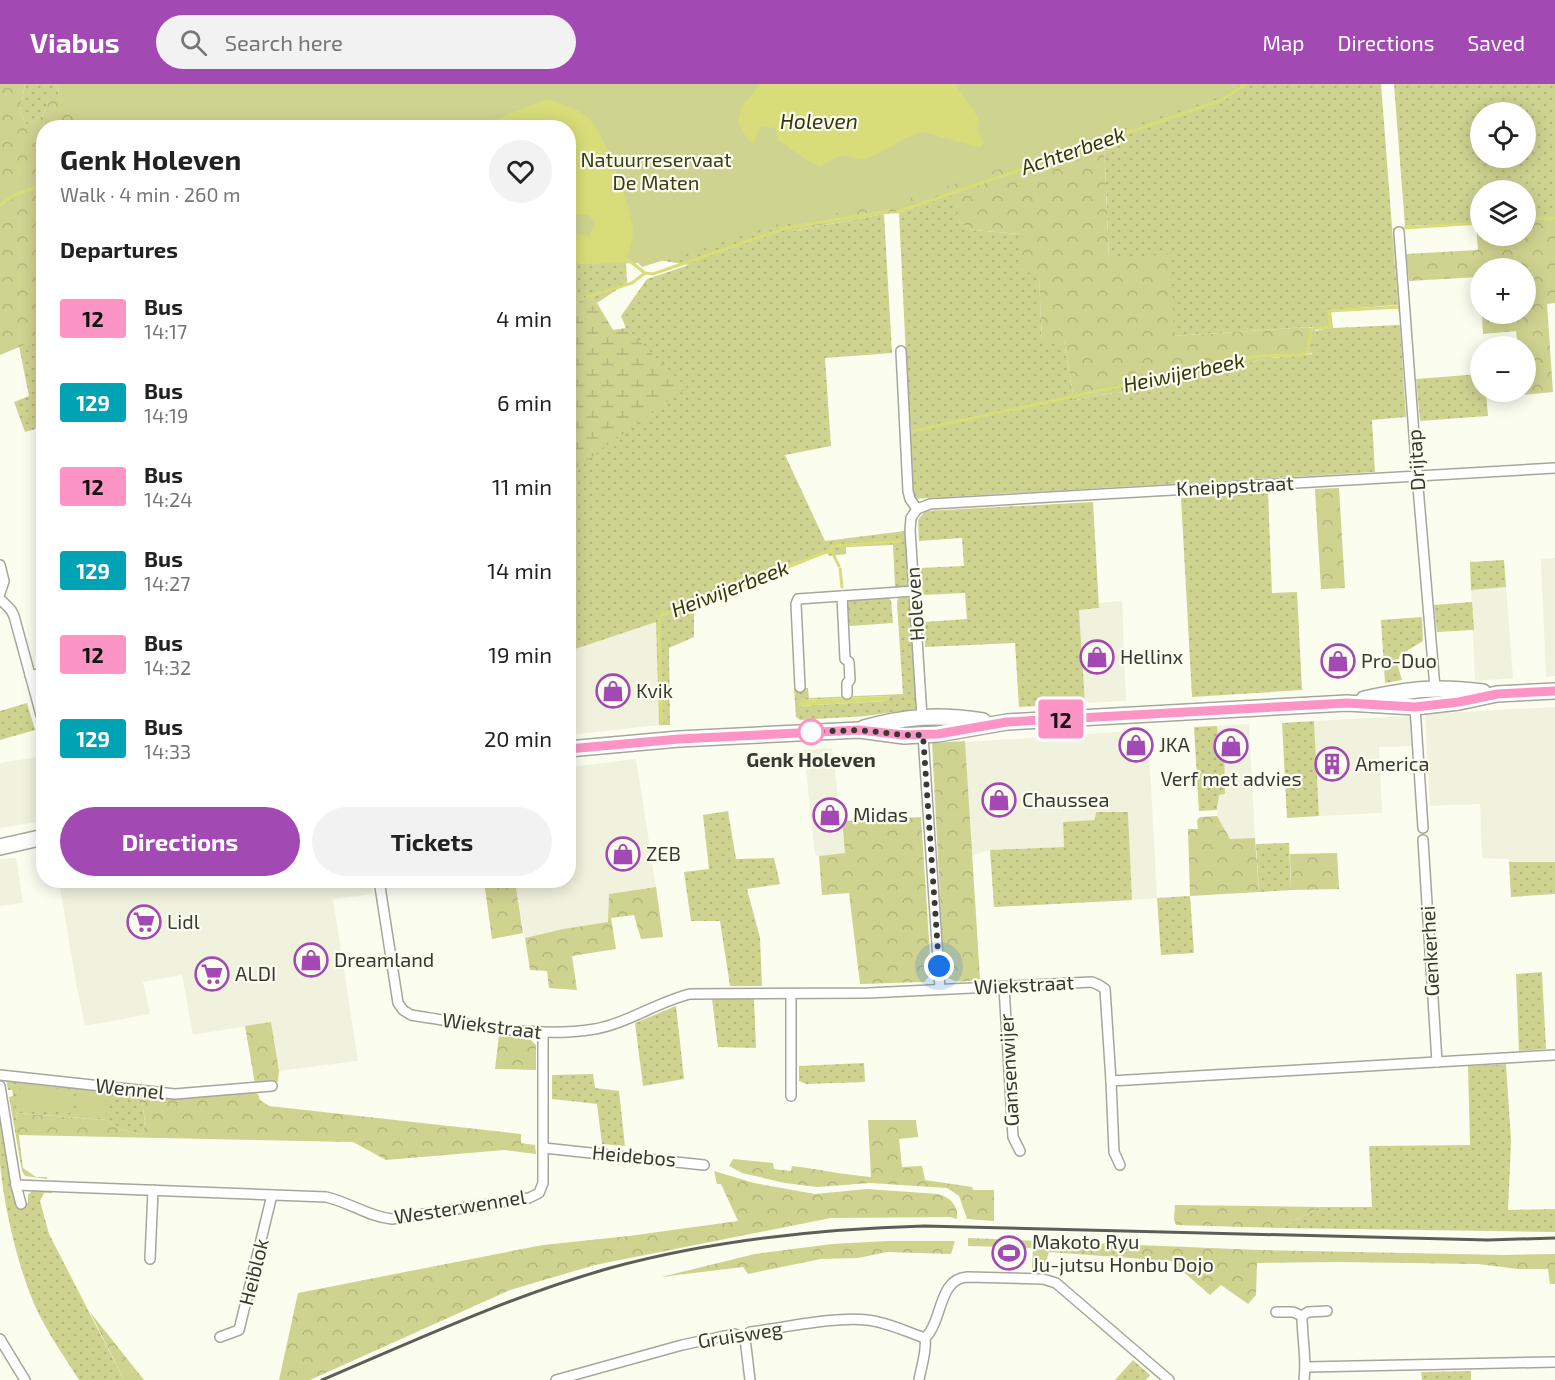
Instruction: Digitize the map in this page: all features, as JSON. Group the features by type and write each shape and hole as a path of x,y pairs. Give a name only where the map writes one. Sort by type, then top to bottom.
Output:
{"main road":[{"path":"1434,688 1442,695 1437,705"},
{"path":"1347,703 1412,689 1434,688 1497,694"},
{"path":"1412,689 1409,699 1415,707"},
{"path":"576,748 679,739 859,730 923,735 1007,722 1347,703 1415,707 1497,694 1555,691"},
{"path":"859,730 903,718 943,716 1007,722"},
{"path":"922,717 916,720 914,726 917,732 923,735"},
{"path":"0,838 36,836"},
{"path":"0,847 36,837"}],"street":[{"name":"Drijtap","path":"1399,232 1434,688"},
{"path":"901,351 908,491 917,509"},
{"name":"Kneippstraat","path":"917,509 930,504 1555,468"},
{"name":"Holeven","path":"917,509 911,518 910,530 922,717"},
{"path":"0,565 4,582 0,593"},
{"path":"800,687 796,604 798,599 914,591"},
{"path":"842,596 845,659 849,662 850,671 847,694"},
{"path":"0,599 14,616 36,697"},
{"path":"30,675 36,675"},
{"path":"1415,707 1423,828"},
{"path":"923,735 940,989"},
{"name":"Genkerhei","path":"1424,840 1437,1062"},
{"name":"Wiekstraat","path":"380,888 398,1003 411,1016 543,1034 612,1025 690,994 868,993 1092,982 1105,989 1111,1081"},
{"name":"Gansenwijer","path":"1004,987 1012,1137 1020,1151"},
{"path":"791,994 791,1096"},
{"name":"Westerwennel","path":"16,1185 326,1197 392,1219 529,1198 539,1194 543,1183 543,1034"},
{"path":"1120,1165 1114,1152 1111,1081 1555,1055"},
{"name":"Wennel","path":"0,1075 175,1094 272,1086"},
{"path":"261,1087 263,1097"},
{"path":"0,1088 21,1204"},
{"name":"Heidebos","path":"544,1148 704,1165"},
{"path":"150,1259 153,1190"},
{"name":"Heiblok","path":"220,1337 239,1330 272,1195"},
{"path":"920,1380 920,1366 926,1348 926,1338 932,1332 948,1287 956,1279 967,1277 1044,1279 1056,1283 1168,1380"},
{"path":"1302,1316 1308,1312 1327,1311"},
{"path":"1276,1312 1293,1312 1302,1316"},
{"path":"1302,1316 1303,1357 1306,1367 1304,1380"},
{"name":"Gruisweg","path":"555,1380 682,1345 734,1334 745,1338 750,1332 834,1321 866,1319 926,1338"},
{"path":"745,1338 750,1380"},
{"path":"0,1339 25,1380"},
{"path":"1306,1367 1555,1362"}],"shaded area":[{"path":"1555,558 1555,676 1546,677 1541,559"},
{"path":"1506,587 1513,678 1475,681 1471,590"},
{"path":"1122,601 1126,701 1085,703 1079,610 1099,608 1099,603"},
{"path":"656,622 659,725 576,734 576,648"},
{"path":"1555,707 1555,862 1509,862 1508,859 1482,858 1480,804 1430,806 1425,714"},
{"path":"1410,716 1411,746 1379,747 1382,813 1319,816 1314,721"},
{"path":"1249,724 1255,838 1230,839 1217,816 1219,795 1225,794 1223,738 1218,738 1217,726"},
{"path":"1148,730 1157,898 1132,900 1128,812 1097,812 1096,820 1064,847 990,850 972,856 965,742"},
{"path":"832,748 845,853 819,856 815,855 804,750"},
{"path":"36,757 36,822 0,828 0,763"},
{"path":"636,759 656,887 609,894 608,922 525,938 516,888 576,888 576,766"},
{"path":"16,858 23,903 0,906 0,859"},
{"path":"60,888 372,888 373,894 333,899 358,1061 279,1071 271,1022 193,1035 182,975 143,982 150,1014 85,1026"}],"green space":[{"path":"0,84 25,84 20,112 26,125 42,116 50,99 58,96 59,87 55,84 85,84 109,120 36,120 36,340 0,355"},
{"path":"25,84 55,84 59,87 58,97 50,99 42,116 26,125 20,112"},
{"name":"Natuurreservaat De Maten","path":"57,84 1242,84 1226,95 896,203 788,221 642,267 638,263 576,263 576,120 80,120"},
{"path":"955,84 1381,84 1398,305 1331,310 1333,328 1400,325 1406,417 1372,420 1375,472 913,499 899,213 952,194 959,221 971,230 1022,234 1022,268 1039,278 1042,341 1064,341 1074,401 1091,396 1149,389 1263,359 1312,354 1316,331 1328,328 1308,327 1174,336 1109,259 1104,140 1045,158 1003,153"},
{"path":"1394,84 1555,84 1555,219 1536,220 1536,180 1470,180 1470,223 1405,226"},
{"path":"1104,140 1109,259 1171,254 1174,336 1308,327 1316,331 1313,353 1263,359 1149,389 1091,396 1074,401 1064,341 1042,342 1039,279 1022,268 1022,234 971,230 959,221 951,195 899,213 792,231 793,217 1003,153 1045,158"},
{"path":"36,176 36,196 7,200 0,208 0,191"},
{"path":"801,193 793,231 884,214 892,353 825,358 831,446 785,455 825,541 905,531 910,582 906,588 897,590 895,586 893,545 846,547 846,554 829,556 827,553 694,606 694,637 669,648 670,725 659,725 656,622 576,649 576,467 686,388 626,328 621,316 647,279 689,265 652,259"},
{"path":"1555,219 1555,303 1547,304 1553,392 1536,394 1536,336 1517,336 1516,331 1483,334 1482,324 1536,324 1536,258 1470,258 1470,278 1409,281 1406,254 1478,250 1478,246 1536,246 1536,220"},
{"path":"626,262 627,283 597,303 587,297 576,303 576,263"},
{"path":"587,297 597,303 613,330 626,328 687,388 576,468 576,303"},
{"path":"36,340 36,429 25,432 14,402 29,396 19,346"},
{"path":"1470,375 1470,402 1487,402 1488,416 1420,421 1416,379"},
{"path":"1339,488 1345,588 1321,589 1315,489"},
{"path":"1268,493 1272,593 1297,592 1302,690 1192,697 1181,498"},
{"path":"1093,502 1099,608 1079,610 1085,703 1019,707 1015,643 925,647 924,622 967,619 965,593 923,595 920,568 964,566 962,538 919,541 918,520 925,511"},
{"path":"1504,560 1506,587 1471,590 1470,562"},
{"path":"902,596 907,597 911,604 916,709 866,716 800,720 796,717 794,688 808,688 809,698 903,694 898,599","holes":["889,697 886,701 799,706 801,700"]},
{"path":"886,597 891,600 893,623 850,626 845,621 849,599"},
{"path":"1472,602 1474,630 1437,632 1434,605"},
{"path":"1422,617 1423,641 1400,655 1397,663 1402,680 1385,683 1381,620"},
{"path":"27,703 35,730 0,740 0,711"},
{"path":"1314,721 1319,816 1287,818 1282,723"},
{"path":"1217,726 1218,738 1224,738 1225,794 1219,795 1217,810 1199,811 1194,727"},
{"path":"965,741 980,979 960,982 952,980 944,973 932,743"},
{"path":"728,811 736,859 774,858 780,884 747,889 760,938 762,986 730,986 720,921 691,921 684,872 709,869 703,815"},
{"path":"1096,812 1128,812 1132,900 994,907 990,850 1064,847 1063,822 1095,820"},
{"path":"1217,816 1230,839 1255,838 1259,892 1190,896 1188,829 1198,829 1197,820 1200,817"},
{"path":"921,817 931,970 924,982 860,984 849,893 822,895 819,856 845,853 842,821"},
{"path":"1289,843 1291,890 1259,892 1256,844"},
{"path":"1337,853 1339,889 1291,890 1290,854"},
{"path":"1509,862 1555,862 1555,894 1511,897"},
{"path":"656,887 663,937 641,939 634,915 611,918 616,949 572,956 577,990 549,988 547,971 530,970 525,938 608,922 609,894"},
{"path":"485,888 516,888 523,933 492,939"},
{"path":"1190,896 1194,953 1161,955 1157,898"},
{"path":"1542,972 1546,1049 1519,1051 1516,974"},
{"path":"712,999 754,999 756,1048 718,1047"},
{"path":"676,1006 684,1079 643,1086 635,1023"},
{"path":"271,1022 279,1071 278,1082 255,1084 245,1026"},
{"path":"499,1035 531,1040 536,1045 536,1070 495,1069"},
{"path":"864,1063 865,1082 806,1084 799,1081 799,1066"},
{"path":"1506,1064 1511,1141 1508,1210 1555,1209 1555,1232 1281,1228 1319,1207 1372,1207 1369,1146 1470,1145 1468,1066"},
{"path":"593,1074 595,1088 619,1091 625,1146 602,1144 597,1104 552,1099 552,1075"},
{"path":"6,1078 141,1094 145,1122 142,1135 120,1129 106,1120 16,1113 23,1168 36,1177 47,1177 47,1179 25,1176 22,1171 9,1097 13,1096 12,1090 8,1090"},
{"path":"21,1085 72,1090 70,1113 18,1107"},
{"path":"83,1089 104,1092 107,1106 105,1117 77,1116 78,1093"},
{"path":"252,1092 258,1094 260,1100 269,1106 521,1134 521,1143 535,1145 536,1154 505,1150 386,1160 353,1142 18,1135 16,1113 106,1120 120,1129 142,1135 145,1122 141,1094"},
{"path":"0,1113 19,1206 28,1203 28,1195 33,1190 52,1191 52,1193 44,1193 40,1201 49,1234 124,1380 79,1380 39,1314 24,1276 7,1212 0,1164"},
{"path":"868,1120 916,1120 918,1137 899,1139 902,1167 922,1166 925,1180 972,1187 973,1190 994,1190 994,1221 967,1219 959,1196 947,1188 870,1183 817,1187 785,1183 742,1173 729,1166 733,1159 773,1163 774,1169 791,1171 792,1166 871,1177"},
{"path":"714,1171 754,1183 815,1194 867,1189 938,1194 953,1203 957,1210 957,1219 950,1217 831,1218 595,1265 510,1290 310,1380 279,1380 298,1293 543,1245 738,1221 721,1184 717,1184"},
{"path":"1175,1205 1319,1207 1281,1228 1176,1225"},
{"path":"968,1238 1259,1250 1555,1254 1555,1284 1550,1284 1548,1269 1518,1269 1478,1264 1257,1263 1256,1295 1248,1304 1221,1285 1210,1295 1171,1261 1049,1252 1044,1269 1032,1268 1033,1248 968,1246"},
{"path":"955,1241 951,1254 887,1252 858,1258 821,1259 748,1274 743,1267 661,1277 755,1254 832,1244"},
{"path":"90,1312 144,1380 124,1380"},
{"path":"1133,1360 1150,1375 1146,1380 1115,1380"},
{"path":"1471,1371 1471,1380 1422,1380 1421,1372"}],"water":[{"name":"Holeven","path":"761,84 955,84 979,119 978,132 984,143 980,147 922,132 861,160 844,155 831,159 821,166 813,164 778,140 775,128 760,126 754,144 747,139 738,121 742,106"},
{"path":"547,99 574,109 589,119 595,127 617,172 633,230 626,262 576,263 576,232 589,237 595,223 588,214 576,215 576,120 494,120"},
{"path":"887,696 890,699 886,701 799,706 798,704 801,700"}],"waterway":[{"name":"Achterbeek","path":"897,212 1222,100 1246,84"},
{"name":"Achterbeek","path":"0,205 14,195 36,188"},
{"name":"Achterbeek","path":"627,259 645,273 653,274 786,228 888,211"},
{"name":"Heiwijerbeek","path":"1536,219 1555,218"},
{"name":"Heiwijerbeek","path":"1403,228 1470,224"},
{"name":"Heiwijerbeek","path":"1394,229 1400,312"},
{"path":"587,297 632,283 645,273"},
{"name":"Heiwijerbeek","path":"909,435 909,432 1259,356 1301,355 1308,352 1311,329 1330,327 1329,311 1399,307"},
{"name":"Heiwijerbeek","path":"662,724 659,623 662,615 831,550 832,546 900,541"},
{"path":"832,552 839,566"},
{"path":"840,569 842,587"}],"railway":[{"path":"322,1380 464,1320 573,1279 687,1250 805,1233 924,1226 1488,1240 1555,1238"}],"bus line":[{"name":"12","path":"576,748 679,739 859,730 904,735 938,734 1007,722 1347,703 1415,707 1459,702 1497,694 1555,691"}],"place":[{"name":"Hellinx","path":"1097,657"},
{"name":"Pro-Duo","path":"1338,661"},
{"name":"Kvik","path":"613,691"},
{"name":"Genk Holeven","path":"811,732"},
{"name":"JKA","path":"1136,745"},
{"name":"Verf met advies","path":"1231,746"},
{"name":"America","path":"1332,764"},
{"name":"Chaussea","path":"999,800"},
{"name":"Midas","path":"830,815"},
{"name":"ZEB","path":"623,854"},
{"name":"Lidl","path":"144,922"},
{"name":"Dreamland","path":"311,960"},
{"name":"ALDI","path":"212,974"},
{"name":"Makoto Ryu Ju-jutsu Honbu Dojo","path":"1009,1253"}],"route":[{"path":"811,732 859,730 923,735 939,966"}]}
